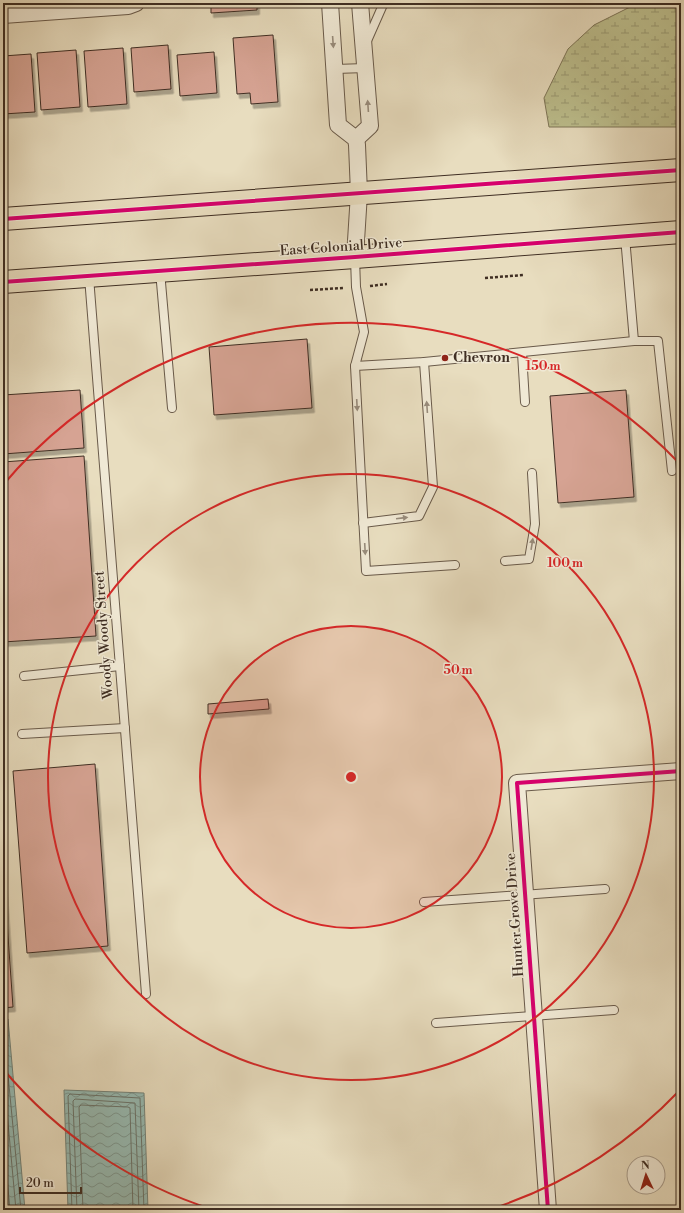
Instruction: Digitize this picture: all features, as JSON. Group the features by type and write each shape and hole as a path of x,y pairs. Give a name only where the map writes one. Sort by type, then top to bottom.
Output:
{"highway":[{"path":"3,219 681,170"},
{"name":"East Colonial Drive","path":"3,282 160,270 355,258 681,232"}],"street":[{"path":"3,15 128,6 136,3"},
{"path":"330,3 338,125 356,139 360,193 355,258"},
{"path":"356,139 370,126 360,3"},
{"name":"Hunter Grove Drive","path":"548,1210 517,783 681,771"}],"lane":[{"path":"364,47 382,7 382,3"},
{"path":"335,69 366,68"},
{"path":"625,236 634,341"},
{"path":"355,258 356,287 364,332 355,366 366,571 455,565"},
{"path":"160,270 172,408"},
{"name":"Woody Woody Street","path":"89,275 146,994"},
{"path":"355,366 424,362 634,341 658,341 672,471"},
{"path":"522,353 525,402"},
{"path":"363,523 419,516 433,487 424,362"},
{"path":"505,561 529,559 535,524 532,472"},
{"path":"24,676 120,666"},
{"path":"22,734 125,728"},
{"path":"424,902 605,889"},
{"path":"436,1023 614,1010"}],"path":[{"path":"485,278 524,275"}],"green space":[{"path":"638,3 681,3 681,127 549,127 544,98 568,49 594,25"}],"water":[{"path":"3,1019 8,1019 25,1210 3,1210"},
{"path":"64,1090 144,1093 148,1210 68,1210"}],"building":[{"path":"211,3 257,3 257,10 211,13"},
{"path":"273,35 278,102 251,104 250,93 237,94 233,38"},
{"path":"168,45 171,89 134,92 131,48"},
{"path":"123,48 127,104 88,107 84,51"},
{"path":"76,50 80,107 41,110 37,53"},
{"path":"214,52 217,93 180,96 177,55"},
{"path":"31,54 35,112 3,114 3,56"},
{"path":"307,339 312,408 214,415 209,347"},
{"path":"80,390 84,448 3,454 3,395"},
{"path":"626,390 634,497 558,503 550,396"},
{"path":"84,456 96,636 3,642 3,462"},
{"path":"268,699 269,709 208,714 208,704"},
{"path":"95,764 108,946 27,953 13,771"},
{"path":"3,865 13,1007 3,1008"}],"cycle path":[{"path":"3,219 681,170"},
{"path":"3,282 681,232"},
{"path":"548,1210 517,783 681,771"}],"place":[{"name":"Chevron","path":"445,358"}]}
